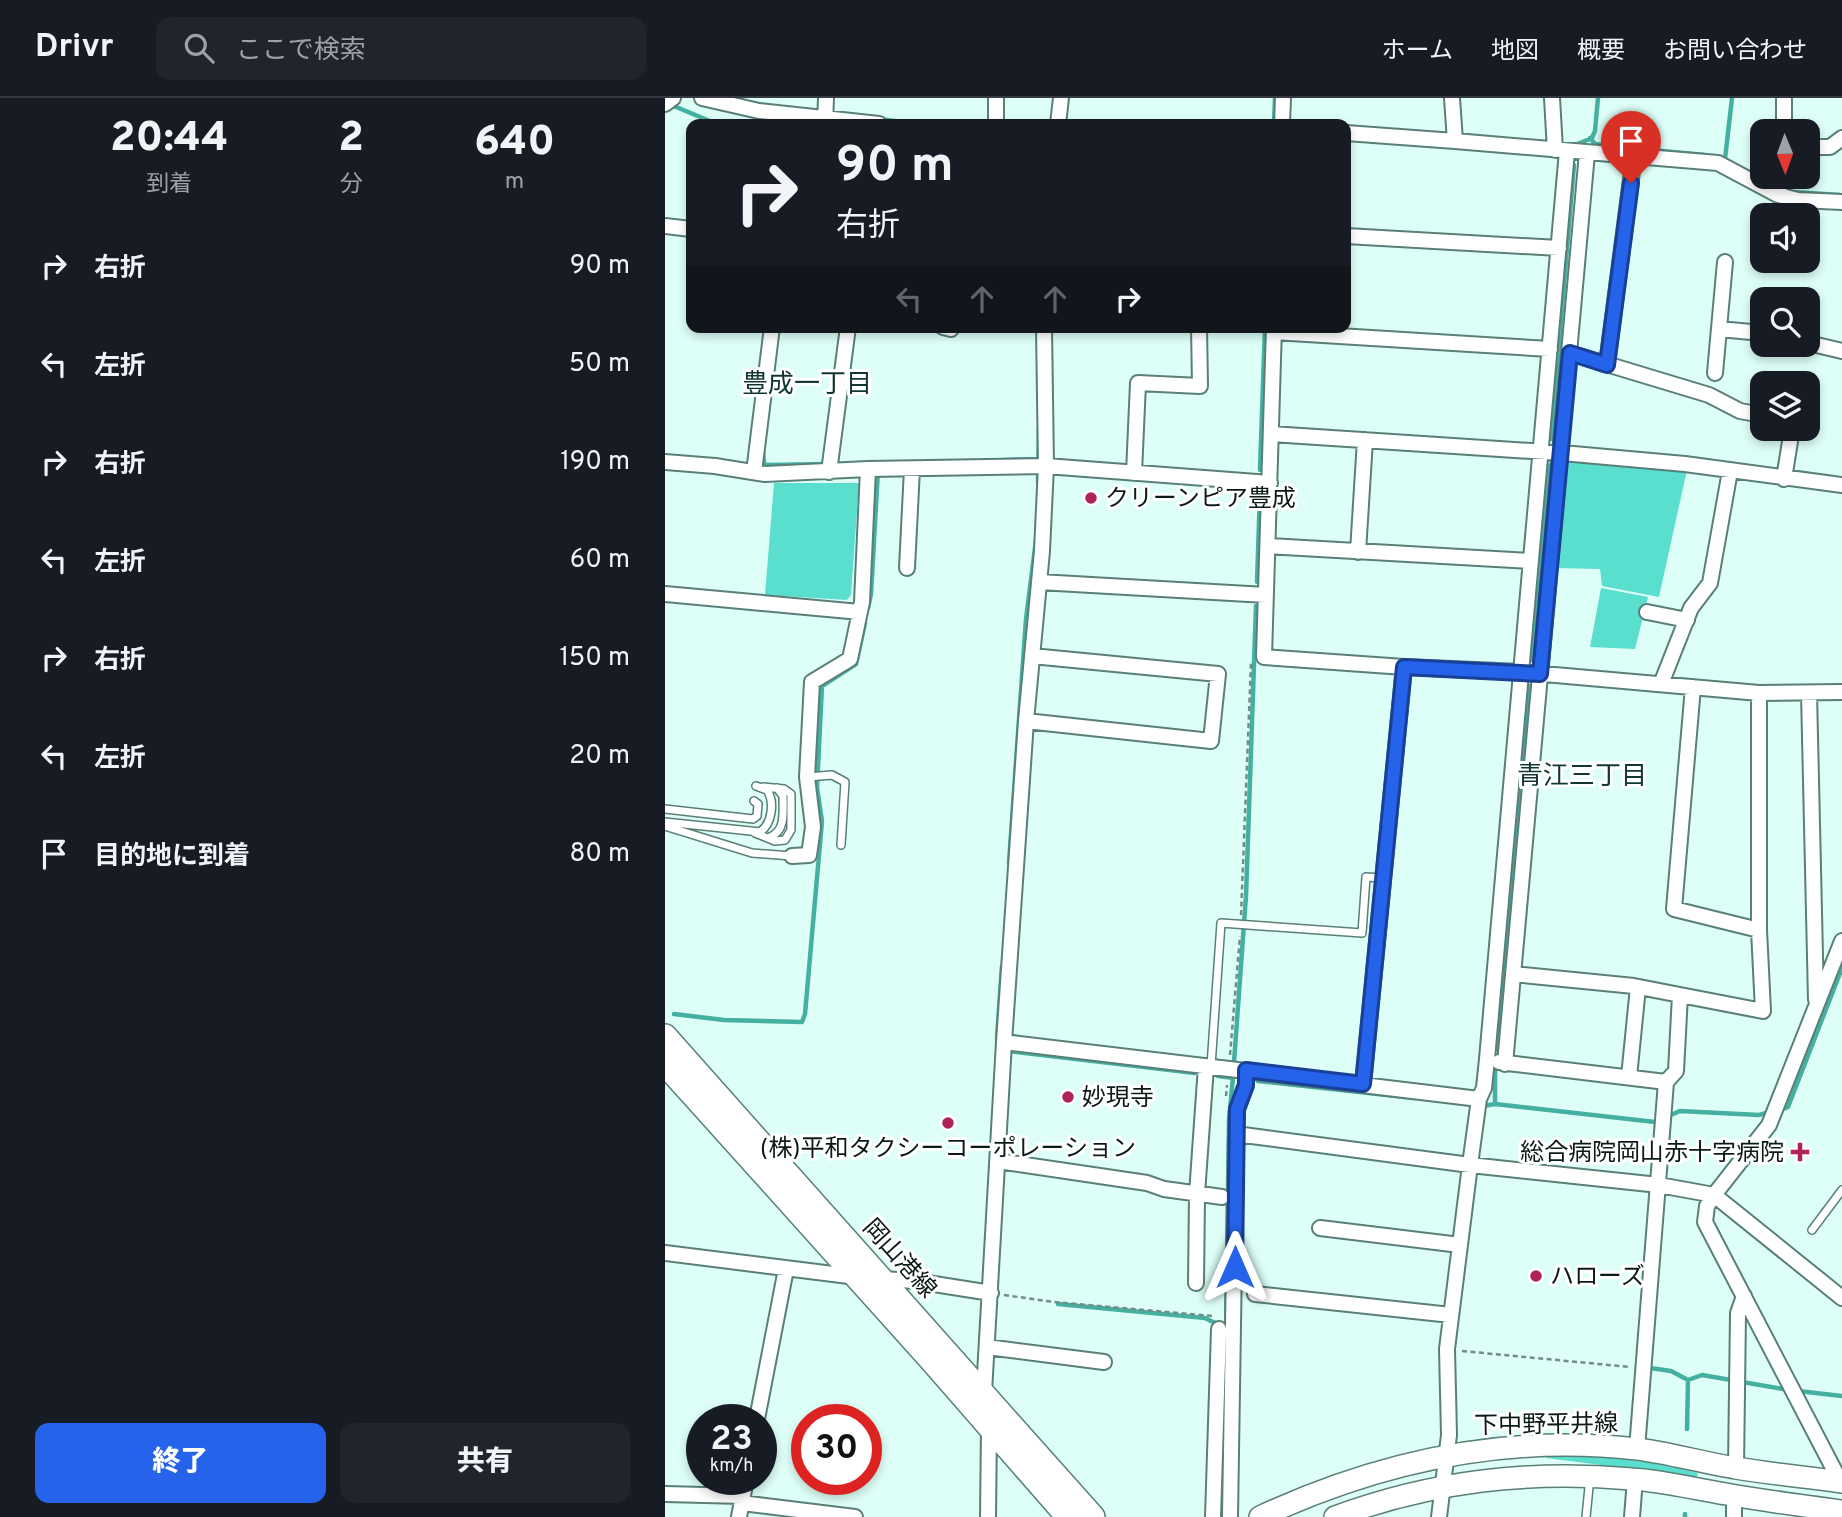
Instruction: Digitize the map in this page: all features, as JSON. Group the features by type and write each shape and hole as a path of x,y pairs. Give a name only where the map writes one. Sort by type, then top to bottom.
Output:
{"main road":[{"name":"岡山港線","path":"665,1037 1093,1517"},
{"name":"岡山港線","path":"665,1064 1068,1517"}],"street":[{"path":"702,98 759,111 813,119"},
{"path":"826,98 826,119"},
{"path":"996,98 996,119"},
{"path":"1059,119 1061,98"},
{"path":"1282,119 1283,98"},
{"path":"1452,98 1455,141"},
{"path":"1439,1517 1449,1436 1447,1349 1479,1099 1485,1088 1551,349 1559,248 1561,151 1552,98"},
{"path":"1784,98 1784,119"},
{"path":"1351,133 1718,163 1750,175"},
{"path":"1820,146 1830,146 1842,138"},
{"path":"1506,1064 1587,153"},
{"path":"1607,365 1634,156"},
{"path":"1783,189 1798,200 1842,202"},
{"path":"665,226 686,228"},
{"path":"1351,236 1559,248"},
{"path":"1715,373 1725,262"},
{"path":"1719,329 1750,332"},
{"path":"754,472 771,333"},
{"path":"830,467 847,333"},
{"path":"984,1392 1004,1042 1026,721 1039,582 1044,333"},
{"path":"1134,473 1137,383 1200,386 1199,333"},
{"path":"1274,333 1264,657 1522,672 1759,693 1842,692"},
{"path":"1318,333 1551,349"},
{"path":"1820,346 1842,351"},
{"path":"1570,353 1709,395 1739,411 1750,413"},
{"path":"1271,434 1562,453 1685,464 1842,485"},
{"path":"1358,552 1365,440"},
{"path":"1784,479 1790,441"},
{"path":"665,462 754,472 830,467 912,469 1041,466 1270,482"},
{"path":"792,856 809,855 813,827 809,777 812,682 850,659 860,612 875,469"},
{"path":"907,568 912,469"},
{"path":"1661,684 1691,608 1710,583 1730,471"},
{"path":"1268,546 1530,561"},
{"path":"1039,582 1266,595"},
{"path":"665,594 860,612"},
{"path":"1647,612 1687,620"},
{"path":"1026,721 1211,741 1214,714 1217,674 1032,656"},
{"path":"1363,1084 1404,667"},
{"path":"1693,687 1674,909 1759,930"},
{"path":"1513,974 1639,987 1763,1011 1759,930 1759,693"},
{"path":"1809,693 1816,1009"},
{"path":"1841,1483 1705,1222 1707,1206 1714,1195 1769,1125 1842,941"},
{"path":"1629,1077 1639,987"},
{"path":"1637,1449 1667,1082 1676,1071 1680,995"},
{"path":"1004,1042 1479,1099"},
{"path":"1487,1059 1506,1064 1667,1082"},
{"path":"1196,1283 1197,1194 1208,1066"},
{"path":"1230,1517 1236,1134 1237,1109 1246,1085 1246,1070"},
{"path":"1236,1134 1470,1165 1659,1185 1714,1195 1842,1298"},
{"path":"998,1161 1222,1197"},
{"path":"1320,1228 1460,1245"},
{"path":"665,1253 855,1277 915,1281 991,1293"},
{"path":"760,1404 786,1269"},
{"path":"1255,1294 1451,1315"},
{"path":"1736,1468 1738,1313 1744,1296"},
{"path":"1213,1517 1217,1323"},
{"path":"987,1347 1104,1362"},
{"path":"988,1517 989,1427"},
{"name":"下中野平井線","path":"1260,1517 1339,1483 1393,1466 1446,1454 1513,1447 1579,1445 1637,1449 1736,1468 1841,1483"},
{"path":"1335,1517 1402,1495 1442,1486 1513,1476 1635,1479 1734,1506 1842,1511"},
{"path":"1632,1517 1635,1479"},
{"path":"665,1494 855,1517"}],"lane":[{"path":"809,777 832,775 845,782 841,845"},
{"path":"665,824 755,833 782,841 791,830 792,796 787,790 759,787 767,790 771,797 769,819 764,830 755,833"},
{"path":"665,809 753,819 757,816 758,804 754,801"},
{"path":"665,824 752,853 792,856"},
{"path":"1208,1066 1221,923 1361,933 1366,877 1383,878"},
{"path":"1812,1230 1842,1190"},
{"path":"1586,1517 1590,1477"}],"path":[{"path":"1229,1068 1243,924 1251,664"},
{"path":"991,1293 1217,1323"},
{"path":"1447,1349 1643,1368"}],"green space":[{"path":"1570,459 1687,470 1659,597 1602,586 1600,569 1553,568 1564,464"},
{"path":"774,483 859,483 851,595 847,600 765,595"},
{"path":"1601,588 1648,597 1635,649 1590,647"},
{"path":"1546,1454 1623,1459 1698,1473 1697,1477 1546,1458"}],"waterway":[{"path":"1274,119 1275,98"},
{"path":"1575,145 1592,138 1598,98"},
{"path":"1725,159 1732,98"},
{"path":"669,104 705,119"},
{"path":"1590,138 1595,144 1625,148"},
{"path":"1651,150 1705,155"},
{"path":"1551,439 1574,165"},
{"path":"1793,192 1840,195"},
{"path":"1260,470 1265,333"},
{"path":"1038,483 1039,428"},
{"path":"763,452 766,465 828,464"},
{"path":"1004,460 1038,459"},
{"path":"1532,660 1549,465"},
{"path":"868,608 878,470"},
{"path":"1257,582 1260,493"},
{"path":"1009,863 1026,619 1036,540"},
{"path":"1234,1062 1246,896 1256,606"},
{"path":"674,1014 724,1020 802,1022 805,1014 822,821 817,788 822,686 856,664 865,623"},
{"path":"1497,1049 1529,686"},
{"path":"997,1038 1002,966"},
{"path":"1779,1110 1788,1107 1842,968"},
{"path":"1008,1051 1195,1073"},
{"path":"1483,1106 1495,1104 1495,1068"},
{"path":"1218,1076 1233,1078"},
{"path":"1226,1332 1229,1120 1233,1077"},
{"path":"1258,1081 1414,1098"},
{"path":"1495,1104 1655,1122 1680,1111 1759,1115 1770,1112"},
{"path":"1058,1304 1205,1318 1219,1325"},
{"path":"1221,1512 1225,1352"},
{"path":"1650,1368 1671,1371 1688,1380 1702,1375 1789,1390"},
{"path":"1687,1429 1688,1380"},
{"path":"1798,1391 1842,1396"}],"place":[{"name":"クリーンピア豊成","path":"1091,498"},
{"name":"妙現寺","path":"1068,1097"},
{"name":"(株)平和タクシーコーポレーション","path":"948,1123"},
{"name":"総合病院岡山赤十字病院","path":"1800,1152"},
{"name":"ハローズ","path":"1536,1276"}],"district":[{"name":"豊成一丁目","path":"807,383"},
{"name":"青江三丁目","path":"1582,775"}],"route":[{"path":"1235,1267 1237,1109 1246,1085 1246,1070 1363,1084 1404,667 1540,674 1570,353 1607,365 1631,183"}]}
